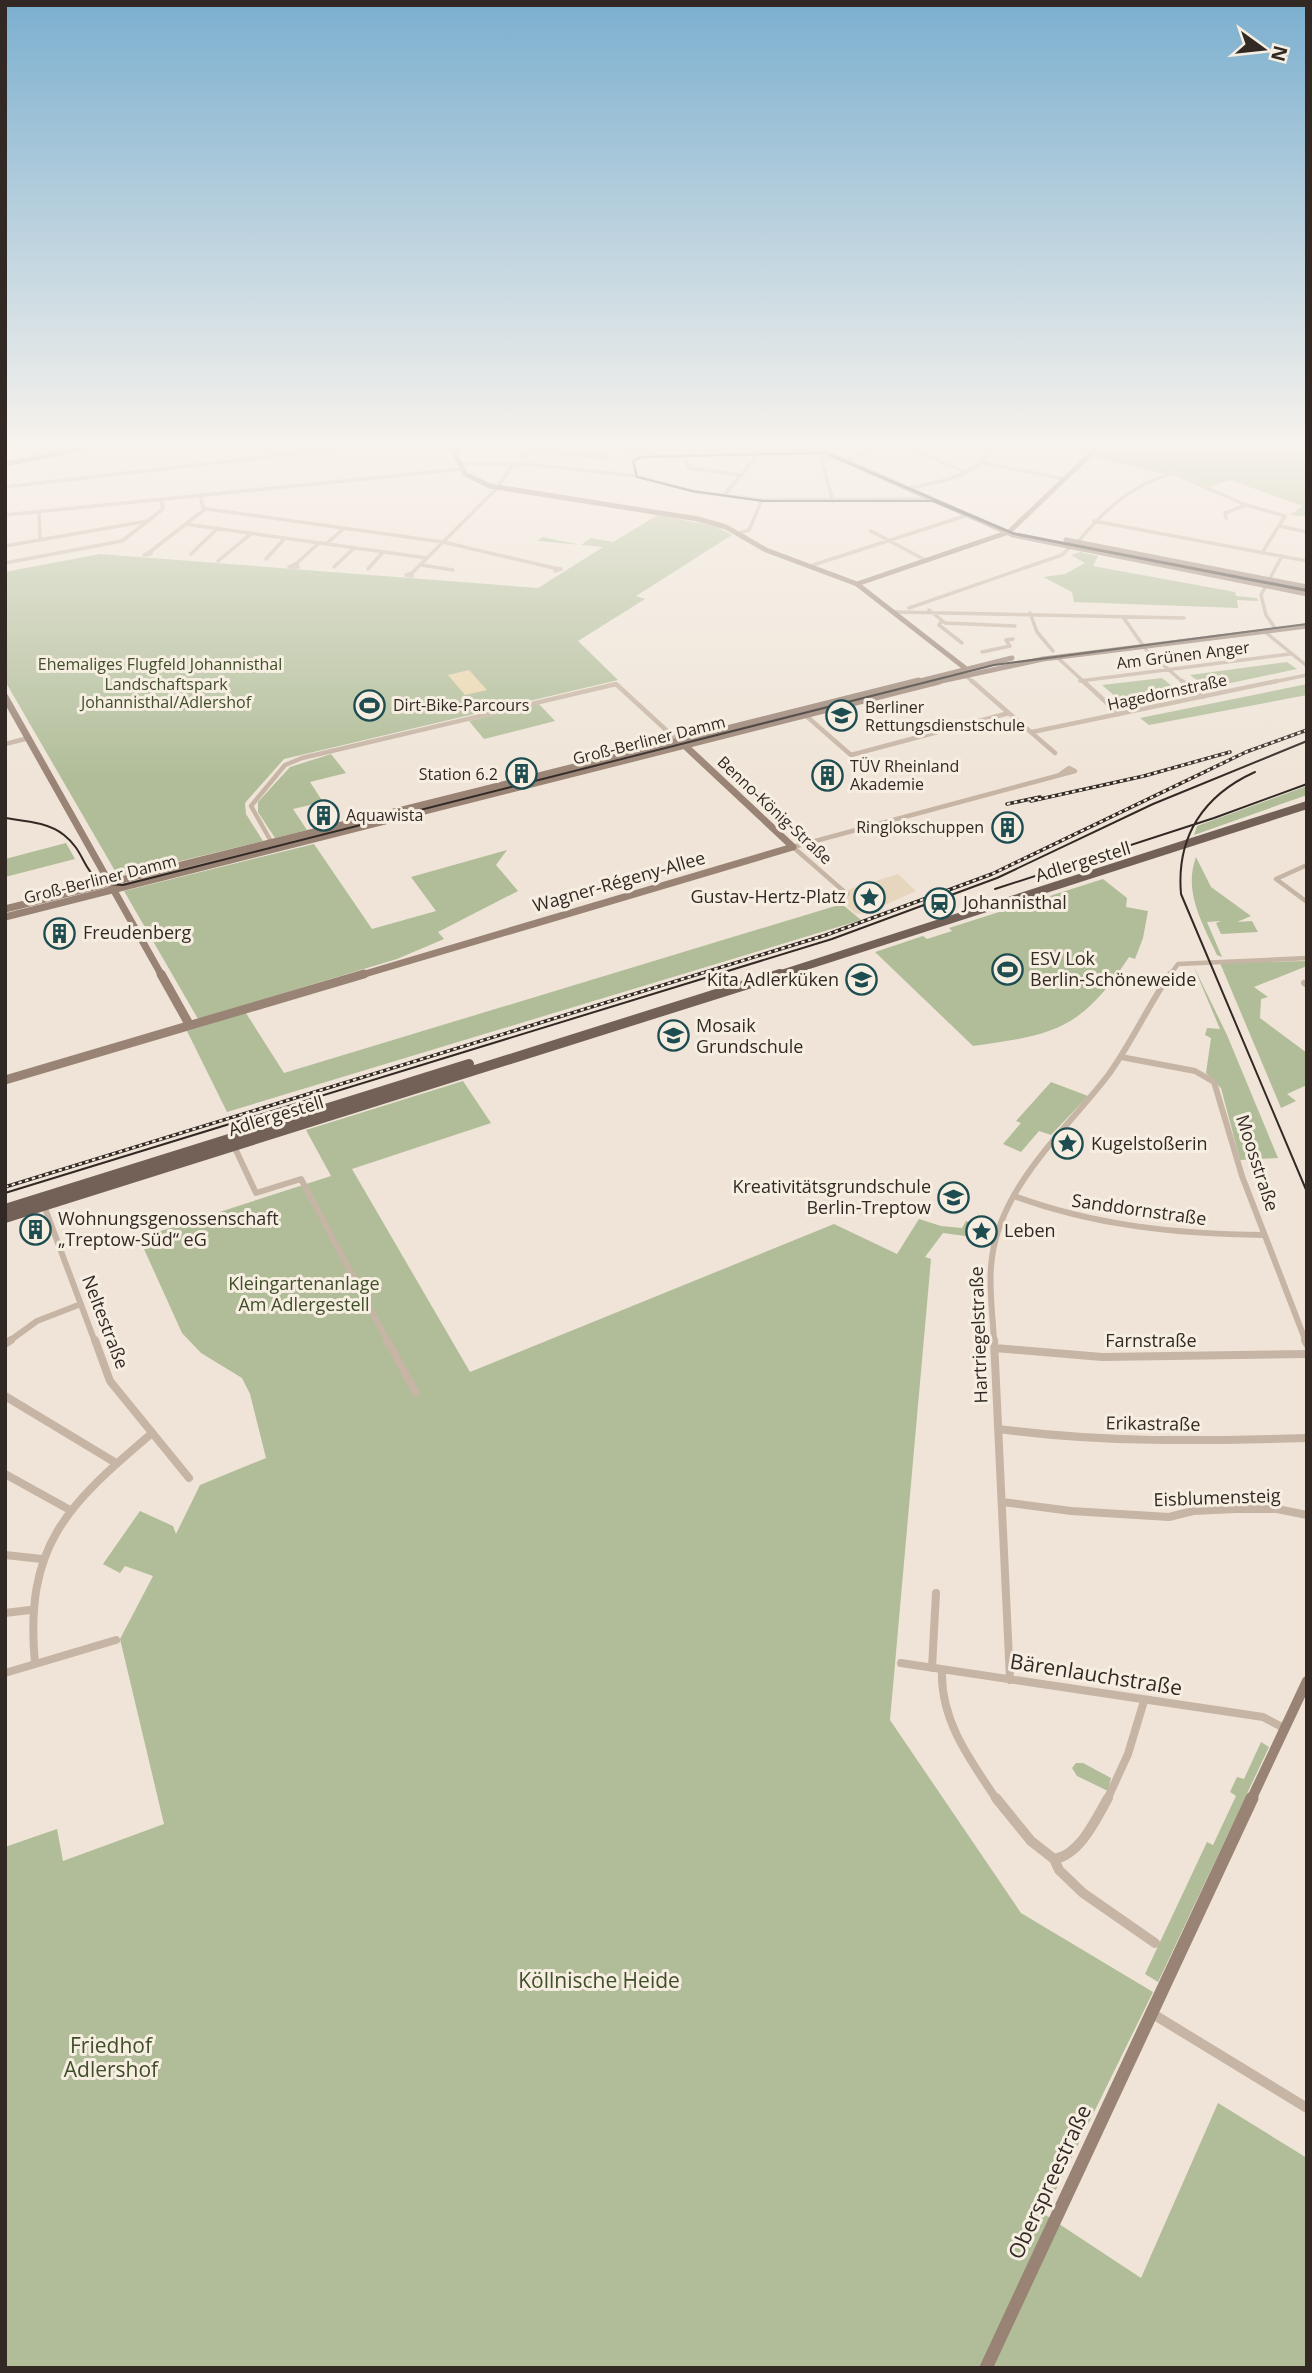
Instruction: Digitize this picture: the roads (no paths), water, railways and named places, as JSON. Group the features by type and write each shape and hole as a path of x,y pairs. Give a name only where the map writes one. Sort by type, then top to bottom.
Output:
{"main road":[{"path":"790,559 857,584 895,612 963,671"},
{"path":"857,584 933,559"},
{"path":"1134,559 1267,583 1307,587"},
{"path":"1155,559 1307,594"},
{"name":"Groß-Berliner Damm","path":"1141,643 1269,629 1307,620"},
{"name":"Groß-Berliner Damm","path":"5,916 272,843 677,740 963,671 1055,654 1307,626"},
{"name":"Groß-Berliner Damm","path":"5,909 112,886 685,745 963,671"},
{"path":"5,697 190,1024"},
{"name":"Benno-König-Straße","path":"677,740 793,847"},
{"path":"1208,836 1307,799"},
{"path":"1208,836 1249,826 1307,805"},
{"path":"1249,826 1246,824 1267,814"},
{"name":"Adlergestell","path":"5,1218 43,1202 1208,836"},
{"name":"Wagner-Régeny-Allee","path":"5,1080 793,847"},
{"name":"Adlergestell","path":"5,1209 43,1202 234,1146 554,1041"},
{"name":"Oberspreestraße","path":"986,2368 1284,1728 1301,1706 1307,1681"}],"street":[{"path":"5,563 26,559"},
{"path":"298,563 302,559"},
{"path":"334,567 343,559"},
{"path":"368,569 377,559"},
{"path":"412,573 426,559"},
{"path":"514,559 554,568"},
{"path":"810,566 832,559"},
{"path":"923,559 927,561"},
{"path":"895,612 1051,559"},
{"path":"1280,559 1261,595 1269,629 1290,654 1307,666"},
{"path":"421,565 453,570"},
{"path":"905,610 1184,618"},
{"path":"929,610 941,622 1015,626"},
{"path":"1030,614 1037,632 1055,654 1080,681 1119,714"},
{"path":"1123,617 1141,643 1168,670 1202,697"},
{"path":"941,622 939,625 961,643"},
{"path":"982,652 1010,646 1001,626"},
{"path":"1006,640 1013,639"},
{"name":"Am Grünen Anger","path":"1080,681 1290,654"},
{"path":"963,671 1055,753"},
{"name":"Hagedornstraße","path":"1032,732 1307,675"},
{"path":"272,843 252,812 253,802 285,765 302,758 616,684 677,740"},
{"path":"804,715 851,755 1009,713"},
{"path":"5,744 29,738"},
{"name":"Wagner-Régeny-Allee","path":"793,847 1059,775"},
{"name":"Benno-König-Straße","path":"793,847 840,891 847,894"},
{"path":"1307,865 1276,880 1307,902"},
{"name":"Hartriegelstraße","path":"1010,1680 992,1252 999,1227 1014,1196 1121,1057 1178,964 1307,958"},
{"name":"Moosstraße","path":"1121,1057 1195,1071 1214,1082 1242,1176 1307,1344"},
{"path":"234,1146 257,1193 301,1179 416,1394"},
{"name":"Sanddornstraße","path":"1014,1196 1072,1216 1133,1227 1200,1235 1264,1235"},
{"name":"Neltestraße","path":"43,1202 110,1381 189,1478"},
{"path":"5,1344 37,1321 82,1304"},
{"name":"Farnstraße","path":"995,1348 1102,1357 1307,1354"},
{"path":"5,1396 116,1463"},
{"name":"Erikastraße","path":"999,1429 1076,1439 1167,1442 1307,1438"},
{"path":"35,1664 30,1611 42,1559 70,1510 116,1463 151,1434"},
{"path":"5,1475 70,1510"},
{"name":"Eisblumensteig","path":"1003,1502 1071,1511 1169,1517 1193,1511 1250,1509 1278,1509 1307,1515"},
{"path":"5,1555 42,1559"},
{"path":"932,1668 936,1593"},
{"path":"5,1613 30,1611"},
{"path":"5,1673 116,1640"},
{"name":"Bärenlauchstraße","path":"901,1663 1262,1717 1284,1728"},
{"path":"942,1670 941,1694 945,1709 970,1761 1009,1817 1031,1842 1054,1859 1059,1870 1083,1893 1155,1943"},
{"path":"1054,1859 1064,1858 1078,1844 1110,1799 1131,1750 1144,1701"},
{"path":"1151,2013 1307,2108"}],"tram line":[{"path":"1141,559 1307,591"},
{"path":"1146,559 1307,590"},
{"path":"5,818 51,827 73,843 87,868 99,880 123,885 994,665 1307,624"},
{"path":"5,1193 832,939 997,878 1153,804 1307,741"},
{"path":"1195,824 1208,805 1221,793 1255,772"},
{"path":"1195,824 1307,784"},
{"path":"995,889 1195,824"},
{"path":"1195,824 1183,854 1181,894 1307,1192"}],"railway":[{"path":"5,1187 826,935 992,874 1246,752 1307,730"},
{"path":"1031,801 1144,776 1230,752"},
{"path":"1007,804 1040,797"}],"place":[{"name":"Dirt-Bike-Parcours","path":"370,705"},
{"name":"Berliner Rettungsdienstschule","path":"842,716"},
{"name":"Station 6.2","path":"521,774"},
{"name":"TÜV Rheinland Akademie","path":"827,775"},
{"name":"Aquawista","path":"323,815"},
{"name":"Ringlokschuppen","path":"1007,827"},
{"name":"Gustav-Hertz-Platz","path":"869,897"},
{"name":"Johannisthal","path":"940,903"},
{"name":"Freudenberg","path":"60,933"},
{"name":"ESV Lok Berlin-Schöneweide","path":"1007,969"},
{"name":"Kita Adlerküken","path":"862,980"},
{"name":"Mosaik Grundschule","path":"673,1036"},
{"name":"Kugelstoßerin","path":"1068,1144"},
{"name":"Kreativitätsgrundschule Berlin-Treptow","path":"954,1197"},
{"name":"Wohnungsgenossenschaft „Treptow-Süd“ eG","path":"35,1229"},
{"name":"Leben","path":"981,1231"}],"park label":[{"name":"Ehemaliges Flugfeld Johannisthal","path":"160,664"},
{"name":"Landschaftspark Johannisthal/Adlershof","path":"166,693"},
{"name":"Kleingartenanlage Am Adlergestell","path":"304,1294"},
{"name":"Köllnische Heide","path":"599,1981"},
{"name":"Friedhof Adlershof","path":"111,2058"}]}
